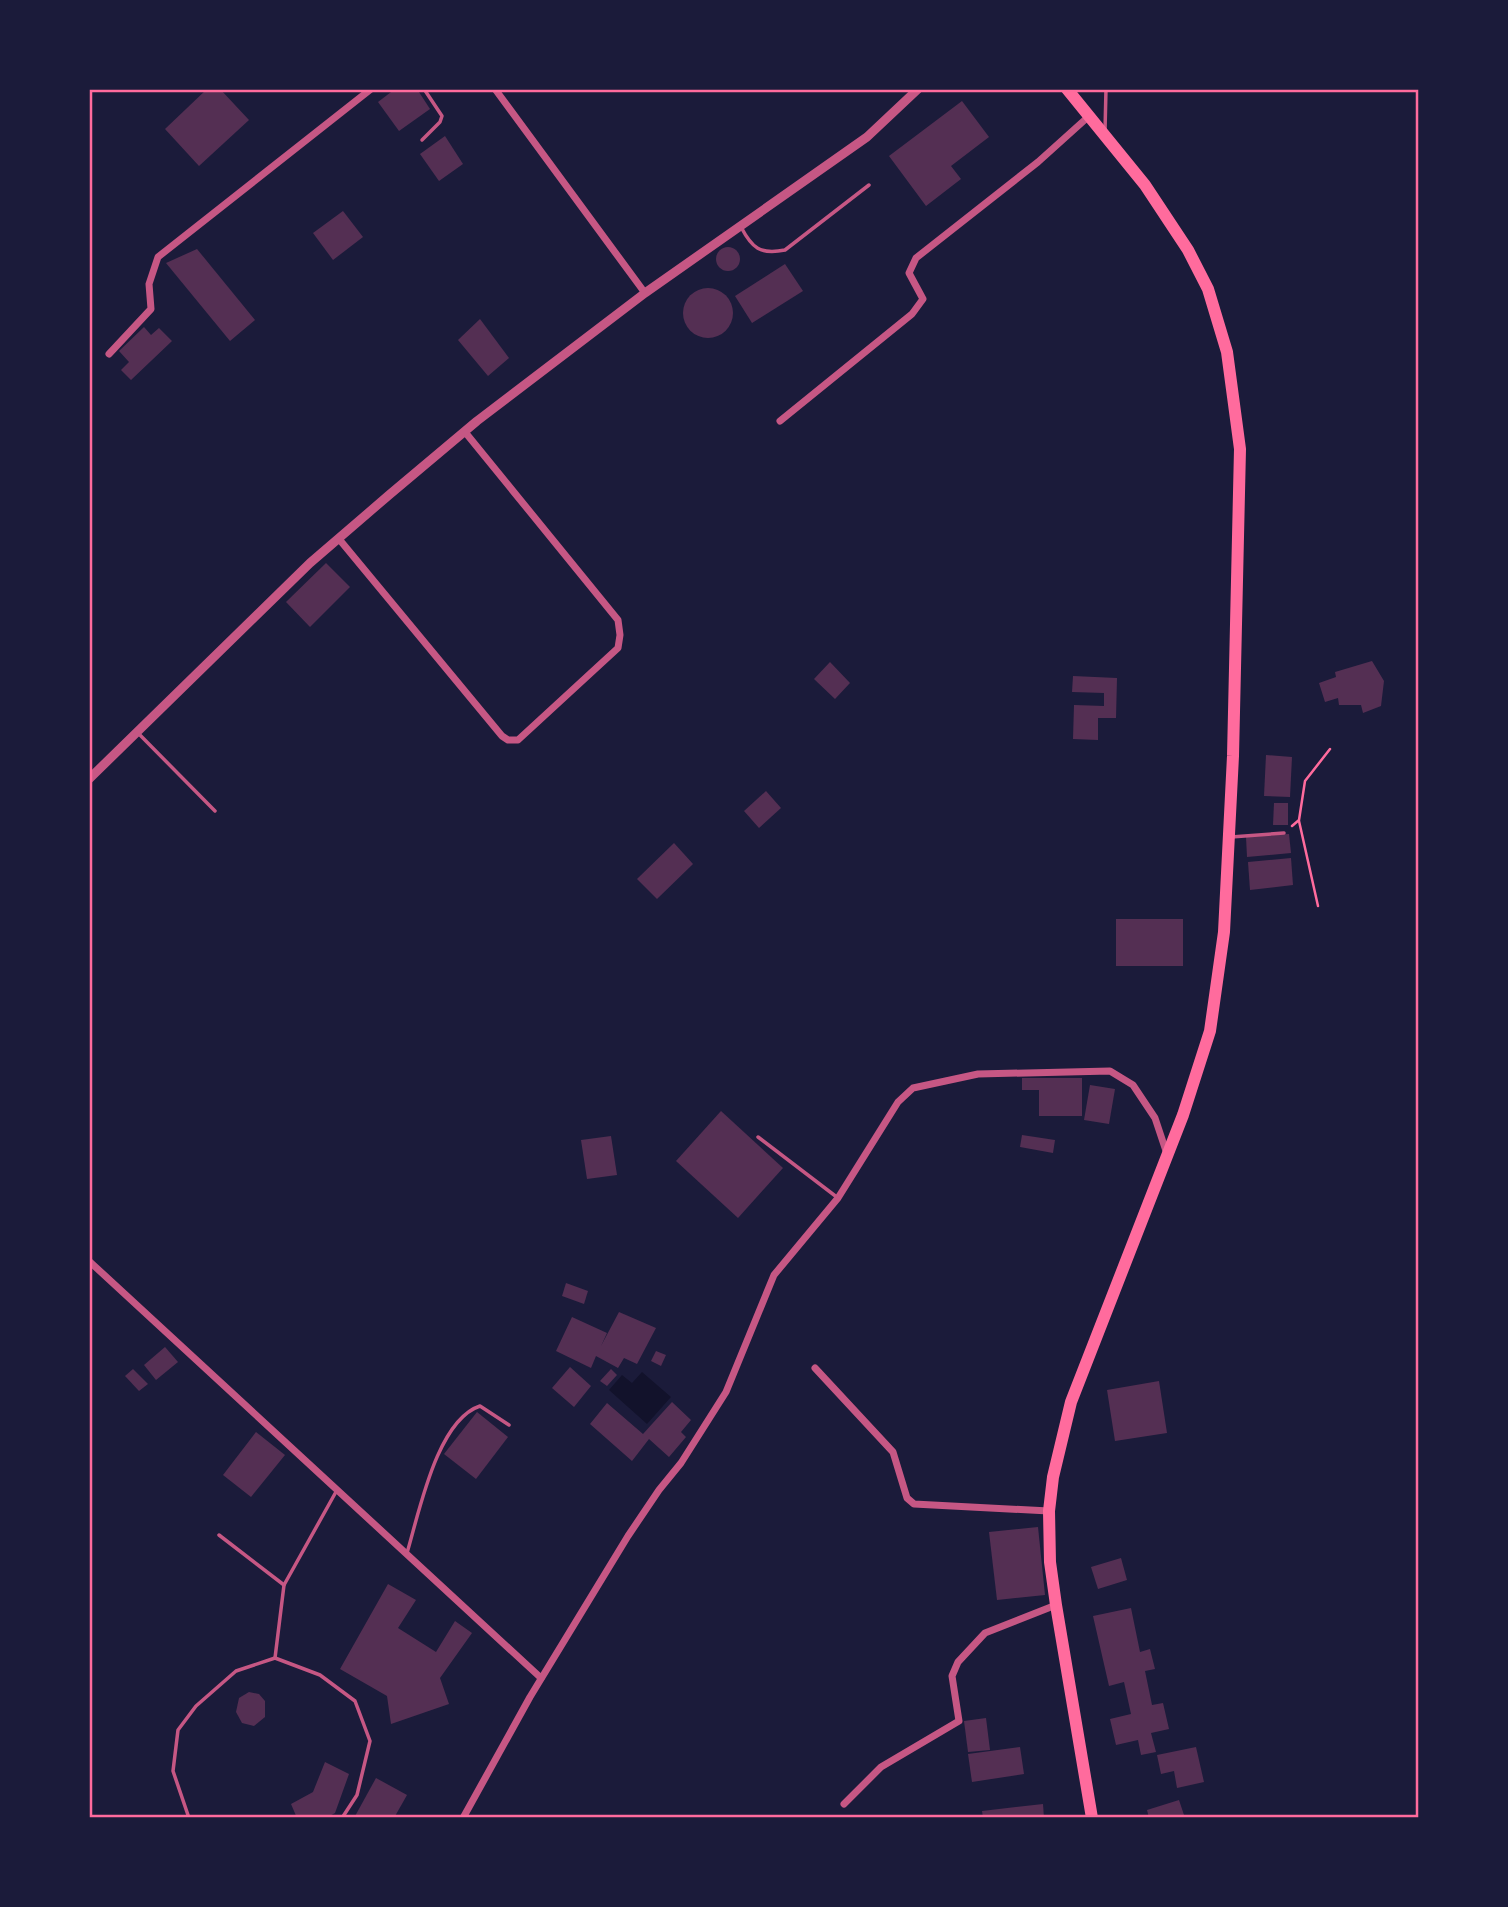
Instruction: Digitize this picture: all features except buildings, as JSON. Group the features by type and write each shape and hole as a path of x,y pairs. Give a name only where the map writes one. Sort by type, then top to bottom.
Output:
{"main road":[{"path":"1067,89 1145,185 1188,250 1208,289 1231,374 1240,449 1229,837 1224,932 1210,1031 1168,1155 1071,1402 1053,1477 1049,1511 1050,1562 1056,1605 1092,1818"}],"street":[{"path":"109,354 150,309 149,284 158,257 372,89"},
{"path":"495,89 645,293"},
{"path":"92,773 138,733 204,665 339,539 465,432 645,293 867,137 918,89"},
{"path":"780,421 912,314 923,299 909,273 916,258 1038,162 1088,117"},
{"path":"339,539 502,736 508,740 517,740 618,648 618,620 465,432"},
{"path":"463,1818 541,1678 628,1536 681,1463 726,1392 774,1275 838,1198 898,1102 913,1087 978,1074 1110,1071 1133,1085 1155,1118 1168,1155"},
{"path":"89,1261 541,1678"},
{"path":"815,1368 893,1452 907,1498 914,1504 1049,1511"},
{"path":"844,1804 881,1767 959,1721 952,1676 958,1662 985,1633 1056,1605"}],"lane":[{"path":"422,140 440,122 442,116 424,89"},
{"path":"1105,137 1106,89"},
{"path":"740,225 754,247 771,253 785,250 869,185"},
{"path":"138,733 215,811"},
{"path":"1229,837 1284,833"},
{"path":"758,1137 838,1198"},
{"path":"407,1555 433,1465 464,1413 480,1406 509,1425"},
{"path":"275,1658 284,1585 337,1490"},
{"path":"219,1535 284,1585"},
{"path":"189,1818 173,1771 178,1730 196,1706 236,1671 275,1658 320,1675 355,1701 370,1741 357,1795 342,1818"}],"path":[{"path":"1318,906 1299,820 1305,781 1330,750"},
{"path":"1284,833 1299,820"}],"shaded area":[{"path":"642,1372 671,1397 647,1424 609,1390 622,1375 632,1383"}]}
